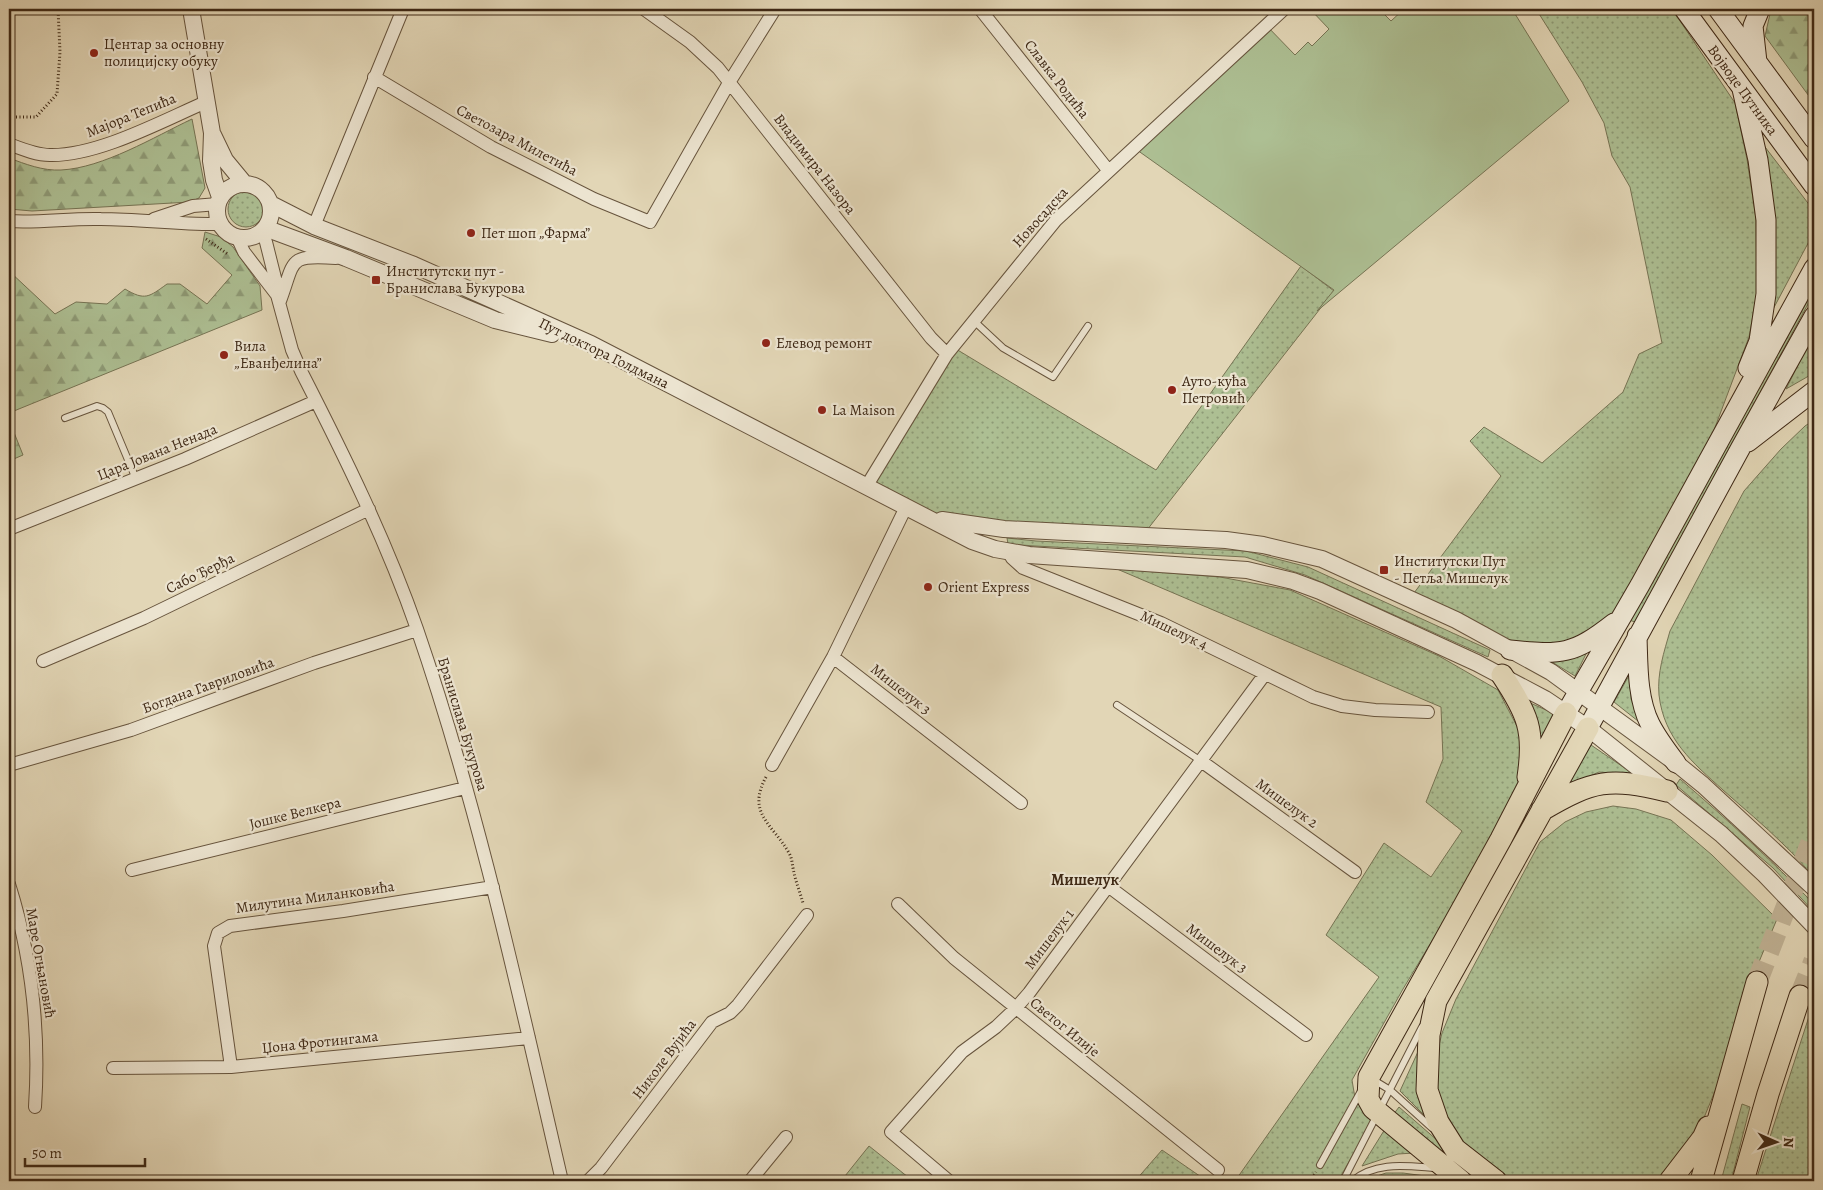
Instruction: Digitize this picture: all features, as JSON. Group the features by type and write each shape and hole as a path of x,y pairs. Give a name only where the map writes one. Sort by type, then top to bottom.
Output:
{"highway":[{"path":"1502,675 1519,701 1529,727 1531,737 1526,790"},
{"path":"1454,1175 1373,1108 1368,1098 1369,1077 1566,713"},
{"path":"1496,1181 1455,1149 1438,1122 1427,1090 1429,1035 1436,1000 1588,728"},
{"path":"1542,810 1565,796 1602,783 1638,784 1667,791"},
{"path":"1700,1181 1757,982"},
{"path":"1744,1179 1768,1094 1800,996"},
{"path":"1670,1181 1703,1138 1727,1083"}],"main road":[{"name":"Војводе Путника","path":"1684,9 1814,186"},
{"name":"Војводе Путника","path":"1718,9 1814,139"},
{"path":"1757,63 1753,26 1760,9"},
{"path":"1717,445 1759,341 1766,294 1766,220 1758,160 1742,89"},
{"path":"1566,713 1814,268"},
{"path":"1588,728 1814,316"},
{"path":"1740,449 1814,391"},
{"path":"1510,650 1559,653 1578,647 1621,617"},
{"path":"1637,636 1639,678 1643,703 1649,722 1676,763"}],"street":[{"path":"152,220 193,206 219,200 230,187 244,183 258,187 264,192 271,204 272,212 270,221 263,230 250,237 237,237 225,230 220,224 217,211 219,200 211,161 212,133 190,9"},
{"path":"314,226 403,9"},
{"name":"Владимира Назора","path":"644,9 690,42 730,81 897,294 947,354"},
{"path":"730,81 775,9"},
{"name":"Славка Родића","path":"980,9 1108,170"},
{"name":"Новосадска","path":"866,486 947,354 1056,220 1284,9"},
{"name":"Светозара Милетића","path":"374,77 491,147 594,200 650,222 730,81"},
{"name":"Мајора Тепића","path":"9,144 48,156 68,155 117,141 206,102"},
{"path":"212,133 225,160 244,183"},
{"name":"Пут доктора Голдмана","path":"271,204 314,226 414,265 576,338 930,519"},
{"path":"9,221 98,219 220,224"},
{"path":"263,230 346,258 495,320 528,329 576,338"},
{"name":"Бранислава Букурова","path":"263,230 276,282 278,300 295,357 369,509 417,630 466,788 493,887 562,1181"},
{"name":"Бранислава Букурова","path":"237,237 244,252 278,300"},
{"path":"278,300 290,270 296,261 313,257 346,258"},
{"name":"Цара Јована Ненада","path":"9,529 194,455 316,401"},
{"path":"772,765 832,657 906,507"},
{"name":"Сабо Ђерђа","path":"43,661 144,618 369,509"},
{"path":"930,519 972,541 1029,555 1219,567 1271,574 1320,591 1502,675 1545,698 1588,728 1721,834 1759,869 1814,926"},
{"path":"930,519 1004,529 1226,540 1262,544 1322,559 1456,620 1551,672 1578,690 1676,763 1814,888"},
{"name":"Мишелук 4","path":"1008,551 1012,558 1023,568 1161,623 1313,697 1342,706 1375,710 1428,712"},
{"name":"Богдана Гавриловића","path":"9,765 131,730 314,664 417,630"},
{"name":"Мишелук 3","path":"832,657 1021,803"},
{"name":"Мишелук 1","path":"949,1181 892,1132 962,1052 1016,1009 1265,674"},
{"name":"Мишелук 2","path":"1201,761 1354,872"},
{"name":"Јошке Велкера","path":"132,870 466,788"},
{"name":"Маре Огњановић","path":"9,884 25,947 36,1016 38,1050 35,1107"},
{"name":"Мишелук 3","path":"1108,886 1306,1035"},
{"name":"Милутина Миланковића","path":"231,1067 214,946 218,933 230,926 343,911 493,887"},
{"name":"Светог Илије","path":"898,904 954,958 1218,1170"},
{"name":"Николе Вујића","path":"588,1181 601,1168 712,1022 738,1006 806,915"},
{"name":"Џона Фротингама","path":"114,1068 231,1067 529,1038"},
{"path":"750,1181 786,1137"}],"lane":[{"path":"974,321 1003,348 1053,376 1088,326"},
{"path":"65,418 97,406 108,412 136,478"},
{"path":"1117,705 1201,761"},
{"path":"1343,1181 1436,1000"},
{"path":"1320,1165 1369,1077 1390,1090 1455,1149"},
{"path":"1352,1181 1369,1170 1382,1167 1403,1166 1454,1175"}],"path":[{"path":"9,117 36,117 56,94 60,52 58,9"},
{"path":"772,765 759,792 758,800 765,820 790,854 806,915"}],"green space":[{"path":"1310,9 1379,9 1391,21 1404,9 1512,9 1569,101 1317,311 1334,290 1130,145 1263,22 1295,55 1308,42 1312,46 1329,29"},
{"path":"1536,9 1672,9 1735,103 1747,159 1756,219 1757,292 1749,337 1708,446 1623,603 1598,628 1578,643 1511,644 1414,593 1501,476 1470,441 1484,427 1542,463 1623,392 1639,354 1662,343 1630,187 1612,156 1604,123 1582,82"},
{"path":"1774,9 1814,9 1814,103 1765,36 1770,14"},
{"path":"192,119 205,188 199,198 190,202 32,211 9,209 9,158 34,167 61,170 77,168 111,158"},
{"path":"1762,143 1814,211 1814,232 1770,315 1774,221 1772,192"},
{"path":"246,191 253,192 259,196 263,202 263,216 259,222 253,226 246,227 239,226 233,222 229,216 228,209 229,202 233,196 239,192"},
{"path":"205,232 221,237 233,247 260,286 262,310 9,413 9,271 55,314 76,302 107,304 125,289 137,295 147,296 167,284 180,284 207,304 232,275 202,248"},
{"path":"1301,266 1334,291 1147,530 1002,525 931,512 874,483 956,349 1156,470"},
{"path":"1814,279 1814,293 1635,622 1629,620"},
{"path":"1814,333 1814,373 1786,389"},
{"path":"9,420 23,455 9,461"},
{"path":"1814,420 1814,877 1787,848 1701,770 1682,749 1667,725 1662,711 1659,679 1670,631 1744,491 1781,449"},
{"path":"1007,538 1246,551 1308,567 1490,650 1488,657 1305,575 1245,557 1008,544"},
{"path":"1117,569 1220,577 1290,590 1439,656 1498,690 1521,734 1523,777 1515,803 1403,989 1352,1080 1355,1098 1372,1121 1338,1181 1235,1181 1379,977 1326,935 1384,843 1431,877 1462,831 1426,802 1443,759 1441,707"},
{"path":"1588,650 1575,676 1547,659"},
{"path":"1631,672 1631,699 1643,725 1614,702"},
{"path":"1528,702 1555,714 1538,742"},
{"path":"1591,745 1635,775 1599,772 1565,787"},
{"path":"1680,779 1715,809 1798,888 1814,904 1814,912 1773,868 1676,785"},
{"path":"1613,806 1636,809 1671,820 1712,855 1777,919 1748,988 1720,1079 1696,1137 1663,1179 1659,1181 1508,1181 1487,1167 1461,1145 1444,1118 1435,1090 1435,1062 1442,1033 1456,999 1540,842 1565,822 1586,812"},
{"path":"1814,1001 1814,1181 1757,1181 1758,1174"},
{"path":"1422,1043 1426,1117 1400,1091"},
{"path":"1742,1104 1750,1107 1731,1181 1721,1181"},
{"path":"1399,1107 1484,1181 1469,1181 1393,1115"},
{"path":"1385,1129 1414,1153 1398,1154 1362,1166"},
{"path":"869,1146 913,1181 841,1181"},
{"path":"1162,1150 1207,1181 1135,1181"},
{"path":"1386,1173 1403,1173 1440,1178 1444,1181 1362,1181"}],"tunnel":[{"path":"1757,982 1814,835"},
{"path":"1800,996 1814,961"}],"place":[{"name":"Центар за основну полицијску обуку","path":"94,53"},
{"name":"Пет шоп „Фарма”","path":"471,233"},
{"name":"Институтски пут - Бранислава Букурова","path":"376,280"},
{"name":"Елевод ремонт","path":"766,343"},
{"name":"Вила „Еванђелина”","path":"224,355"},
{"name":"Ауто-кућа Петровић","path":"1172,390"},
{"name":"La Maison","path":"822,410"},
{"name":"Институтски Пут - Петља Мишелук","path":"1384,570"},
{"name":"Orient Express","path":"928,587"}],"district":[{"name":"Мишелук","path":"1085,879"}]}
